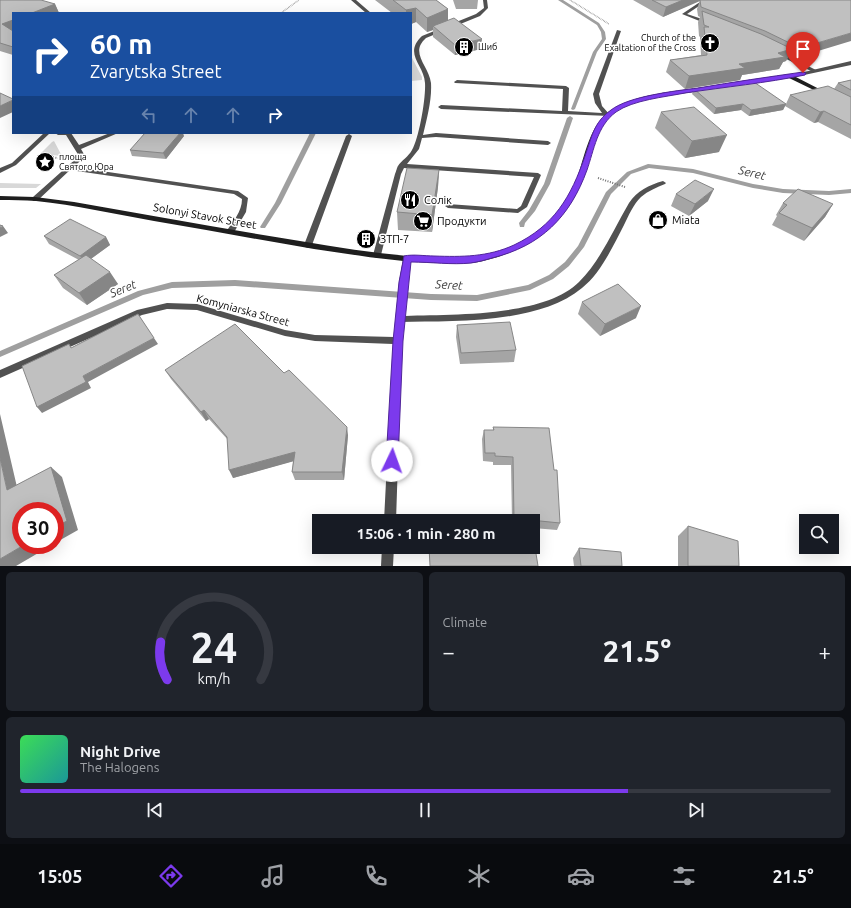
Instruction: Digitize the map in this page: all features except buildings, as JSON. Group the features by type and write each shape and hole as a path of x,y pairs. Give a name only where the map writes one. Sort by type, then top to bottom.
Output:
{"street":[{"path":"353,0 368,12"},
{"path":"377,255 398,174 401,166 413,155 416,149 428,90 427,74 413,50 418,41 424,37 483,12 487,4 485,0"},
{"path":"714,25 684,14 701,3 718,0"},
{"path":"607,115 599,108 596,100 596,94 619,31"},
{"path":"770,49 815,71"},
{"path":"738,84 790,76 851,62"},
{"path":"790,76 831,96"},
{"path":"457,82 566,88 565,113"},
{"path":"441,107 607,115 627,104 642,100 709,88"},
{"name":"Solonyi Stavok Street","path":"0,198 35,199 308,245 407,259 472,260 498,254 517,247 541,233 557,218 568,203 579,182 594,136 607,115"},
{"path":"0,171 14,164 46,134"},
{"path":"35,199 82,156 69,134"},
{"path":"77,148 112,134"},
{"path":"308,245 349,136"},
{"path":"419,137 436,136 548,143"},
{"path":"401,166 538,176 524,207 518,211 448,206"},
{"path":"69,168 236,192 245,198 245,204 243,211 230,232"},
{"path":"400,319 495,313 539,307 566,296 580,286 592,272 632,203 640,193 650,187 663,183"},
{"path":"390,514 398,341 403,282 407,259"},
{"name":"Komyniarska Street","path":"0,374 140,312 167,306 197,307 285,333 315,338 398,341"},
{"path":"387,566 388,554"}],"path":[{"path":"282,12 299,0"},
{"path":"570,0 619,31"},
{"path":"598,178 608,181"}],"shaded area":[{"path":"412,58 422,77 422,80 412,81"},
{"path":"54,141 62,156 40,154 52,142"},
{"path":"0,183 41,184 36,188 0,188"}],"waterway":[{"path":"560,0 598,24 603,32 604,39 595,52 573,109"},
{"path":"522,226 522,223 532,211 547,184 570,118"},
{"path":"263,227 278,203 312,134"},
{"name":"Seret","path":"0,354 141,293 172,285 235,283 431,297 477,298 530,287 551,277 567,264 581,247 608,193 629,173 648,166 693,171 753,186 783,191 829,193 851,191"}],"place":[{"name":"Church of the Exaltation of the Cross","path":"710,43"},
{"name":"Шиб","path":"464,47"},
{"name":"площа Святого Юра","path":"45,162"},
{"name":"Солік","path":"410,200"},
{"name":"Miata","path":"658,220"},
{"name":"Продукти","path":"423,221"},
{"name":"ЗТП-7","path":"366,239"}],"route":[{"path":"392,461 398,341 403,282 407,259 472,260 498,254 517,247 541,233 557,218 568,203 579,182 594,136 602,121 614,110 627,104 659,96 803,73"}]}
